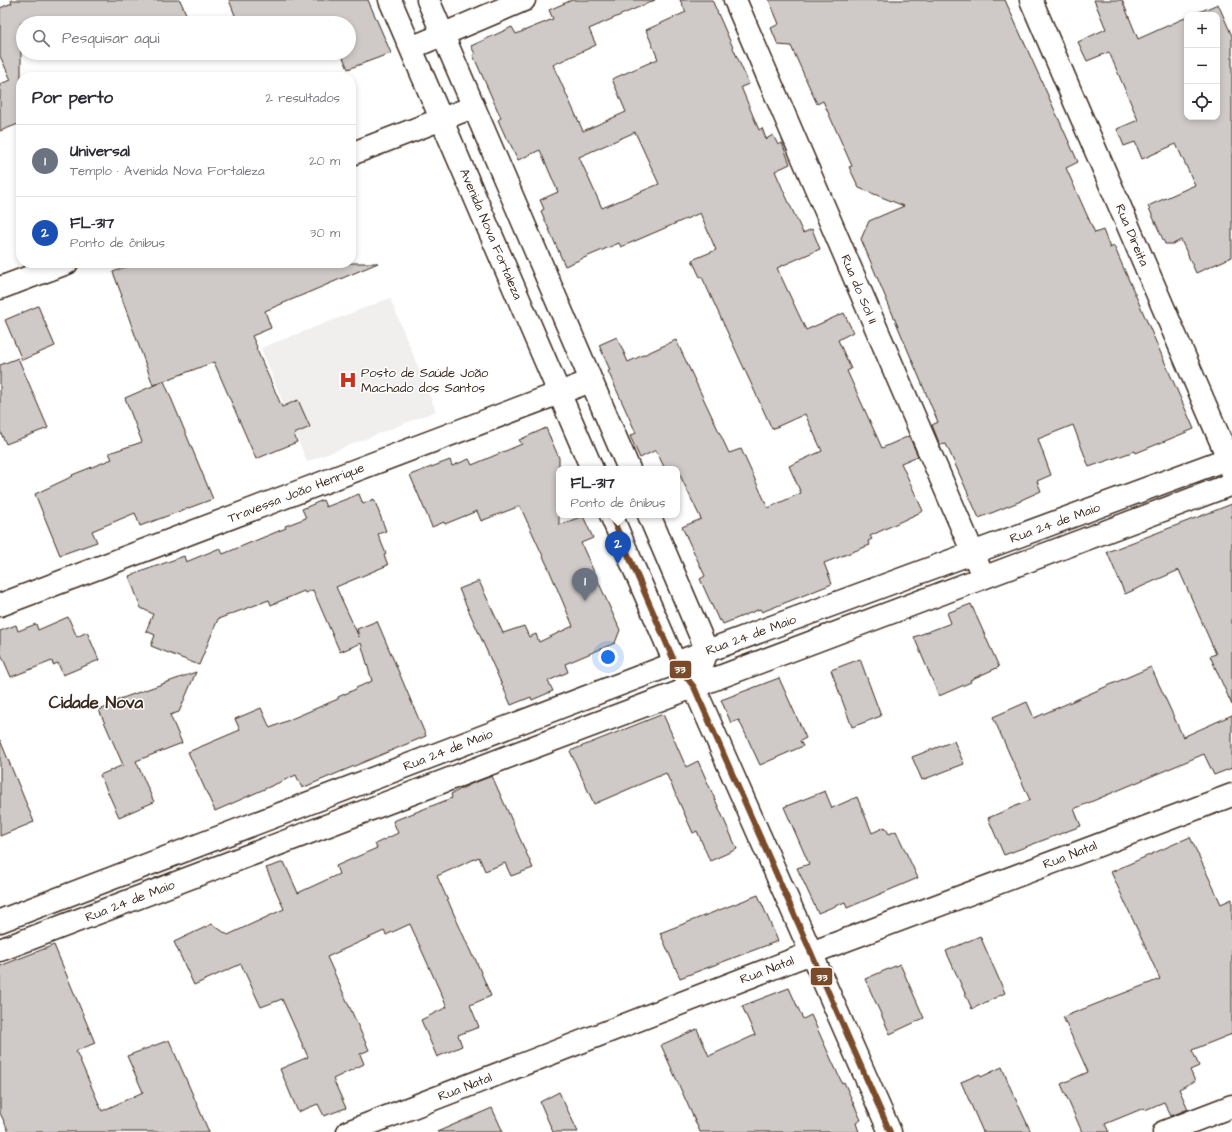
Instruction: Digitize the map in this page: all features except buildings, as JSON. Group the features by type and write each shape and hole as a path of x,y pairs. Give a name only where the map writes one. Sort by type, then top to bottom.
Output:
{"street":[{"name":"Avenida Nova Fortaleza","path":"390,0 591,466"},
{"path":"428,0 628,466"},
{"path":"411,48 524,0"},
{"name":"Rua do Sol II","path":"735,0 983,578"},
{"name":"Rua Direita","path":"1031,0 1231,462"},
{"path":"356,152 473,107"},
{"path":"0,288 54,268"},
{"name":"Travessa João Henrique","path":"0,605 591,381"},
{"name":"Rua 24 de Maio","path":"0,921 707,651 973,553 1231,462"},
{"name":"Rua 24 de Maio","path":"0,950 1232,484"},
{"path":"612,518 676,663 694,687 890,1132"},
{"path":"650,518 707,651 694,687"},
{"path":"499,730 510,756"},
{"name":"Rua Natal","path":"348,1132 811,953 1232,795"},
{"path":"249,826 259,852"},
{"path":"1164,1132 1232,1106"}],"shaded area":[{"name":"Posto de Saúde João Machado dos Santos","path":"390,298 436,411 307,462 261,348"}],"transit line":[{"name":"33","path":"612,518 675,663 694,687 890,1132"}],"place":[{"name":"Posto de Saúde João Machado dos Santos","path":"348,380"},
{"name":"FL-317","path":"618,564"},
{"name":"Universal","path":"585,601"}],"district":[{"name":"Cidade Nova","path":"96,703"}]}
